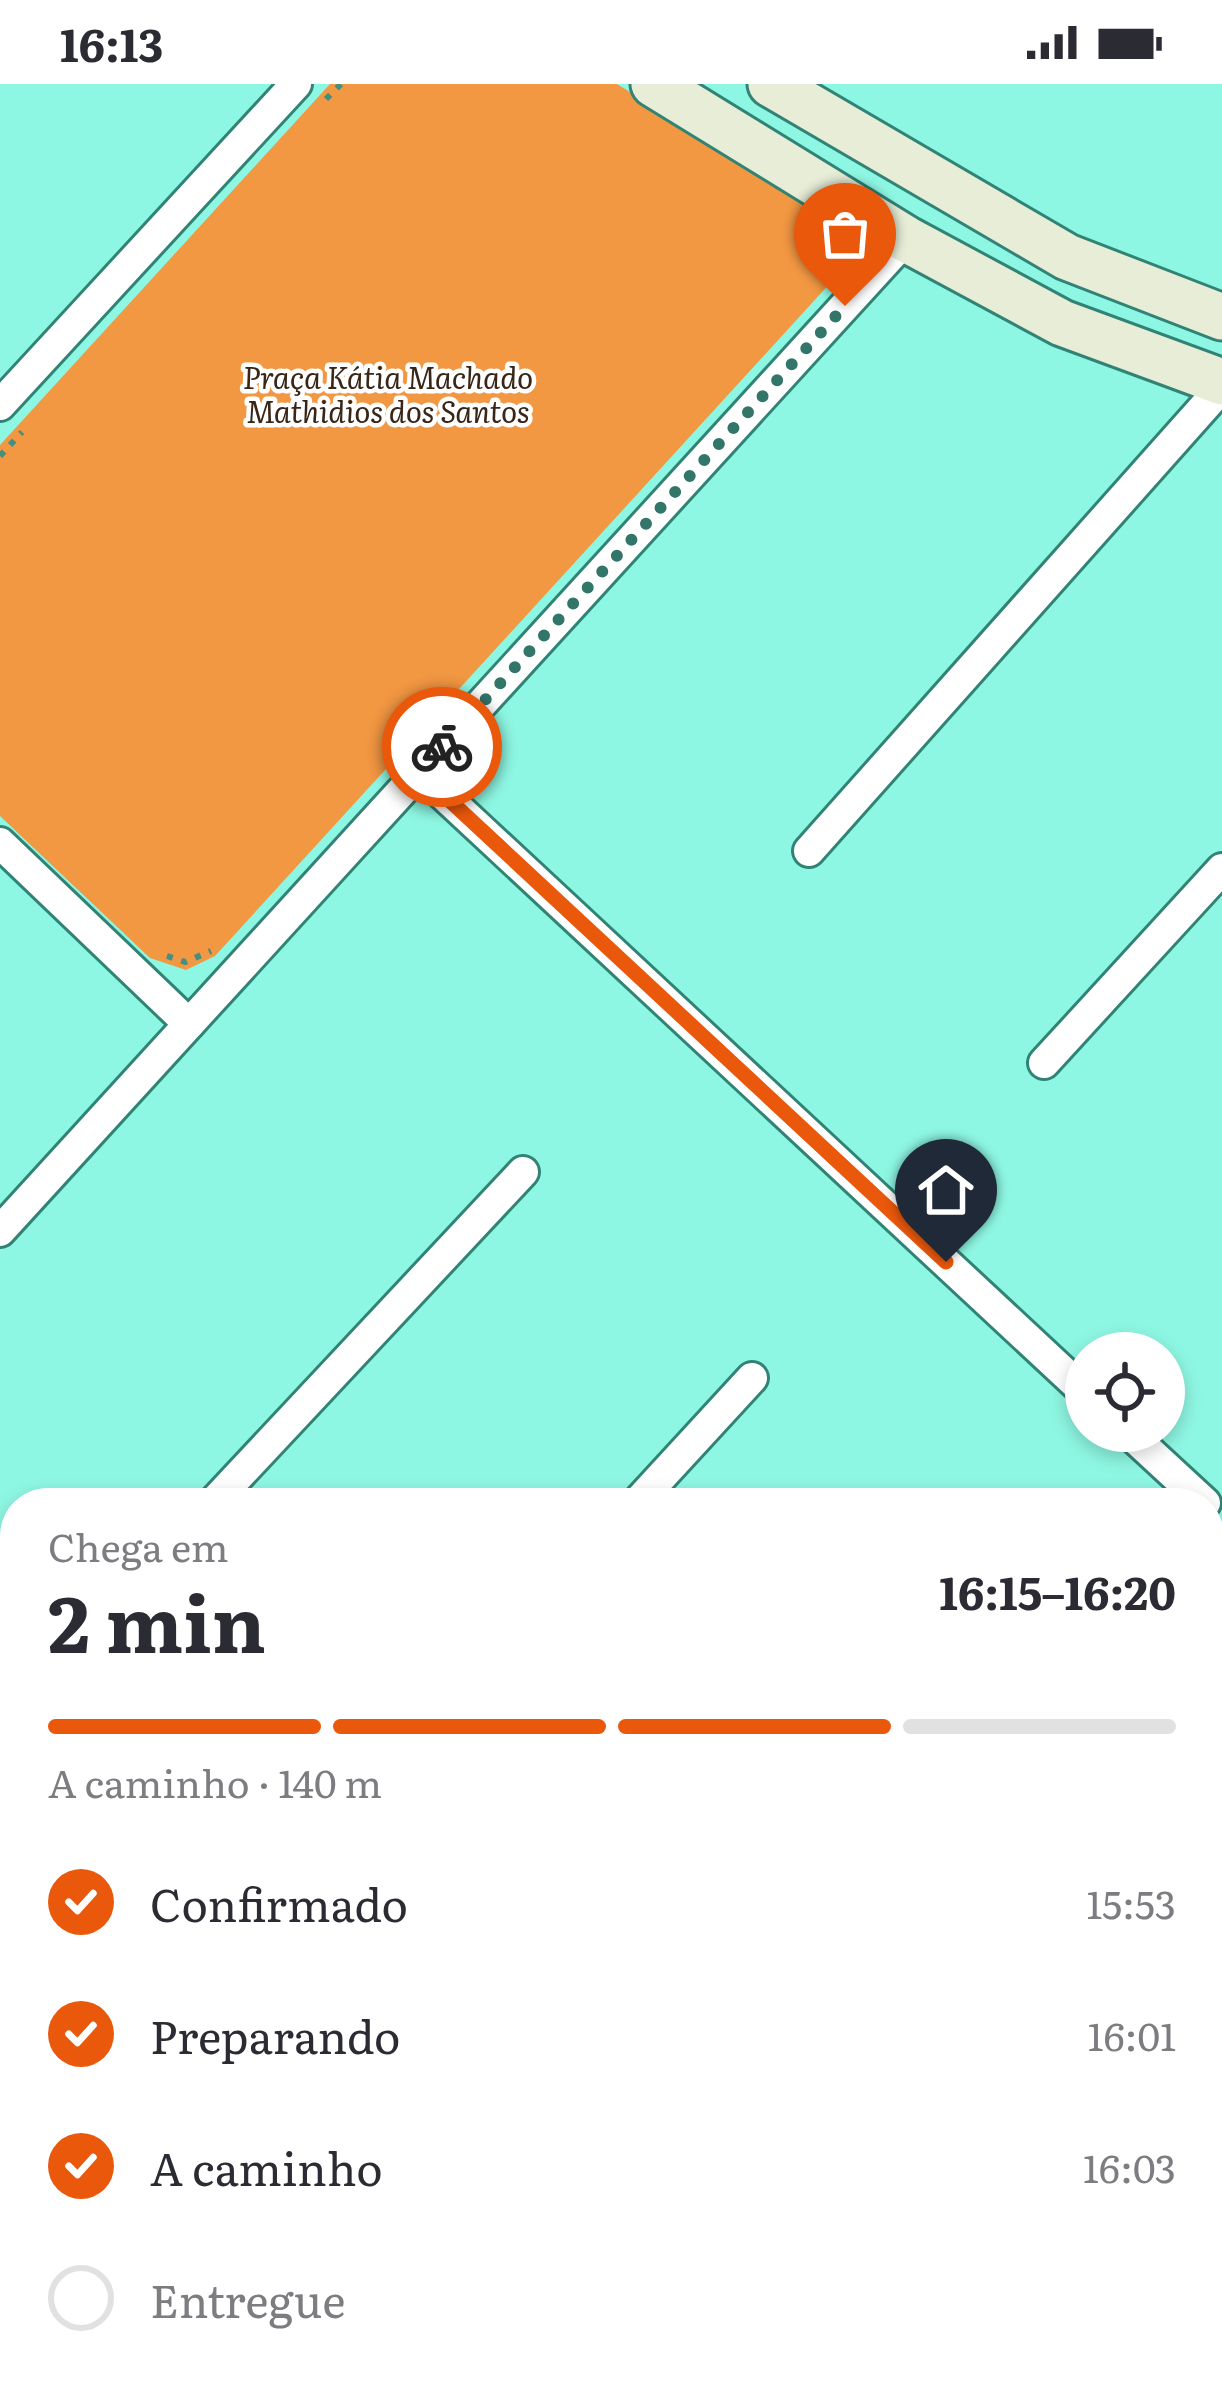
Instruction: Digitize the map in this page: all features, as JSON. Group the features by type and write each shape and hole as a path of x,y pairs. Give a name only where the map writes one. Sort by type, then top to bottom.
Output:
{"street":[{"path":"0,405 296,84"},
{"path":"654,84 906,239 1062,323 1222,384 808,850"},
{"path":"770,84 1067,257 1222,316"},
{"path":"0,1231 906,239"},
{"path":"419,772 1065,1373"},
{"path":"0,843 188,1024"},
{"path":"1044,1063 1222,869"},
{"path":"227,1488 523,1172"},
{"path":"652,1488 752,1378"},
{"path":"1150,1452 1189,1488"}],"path":[{"path":"811,293 826,276 834,243 827,223"},
{"path":"153,952 185,962 212,951"}],"green space":[{"name":"Praça Kátia Machado Mathidios dos Santos","path":"330,84 617,84 834,218 842,243 833,280 215,956 186,970 150,958 0,816 0,445"}],"way so far":[{"path":"442,747 845,306"}],"route":[{"path":"442,747 419,772 946,1262"}]}
